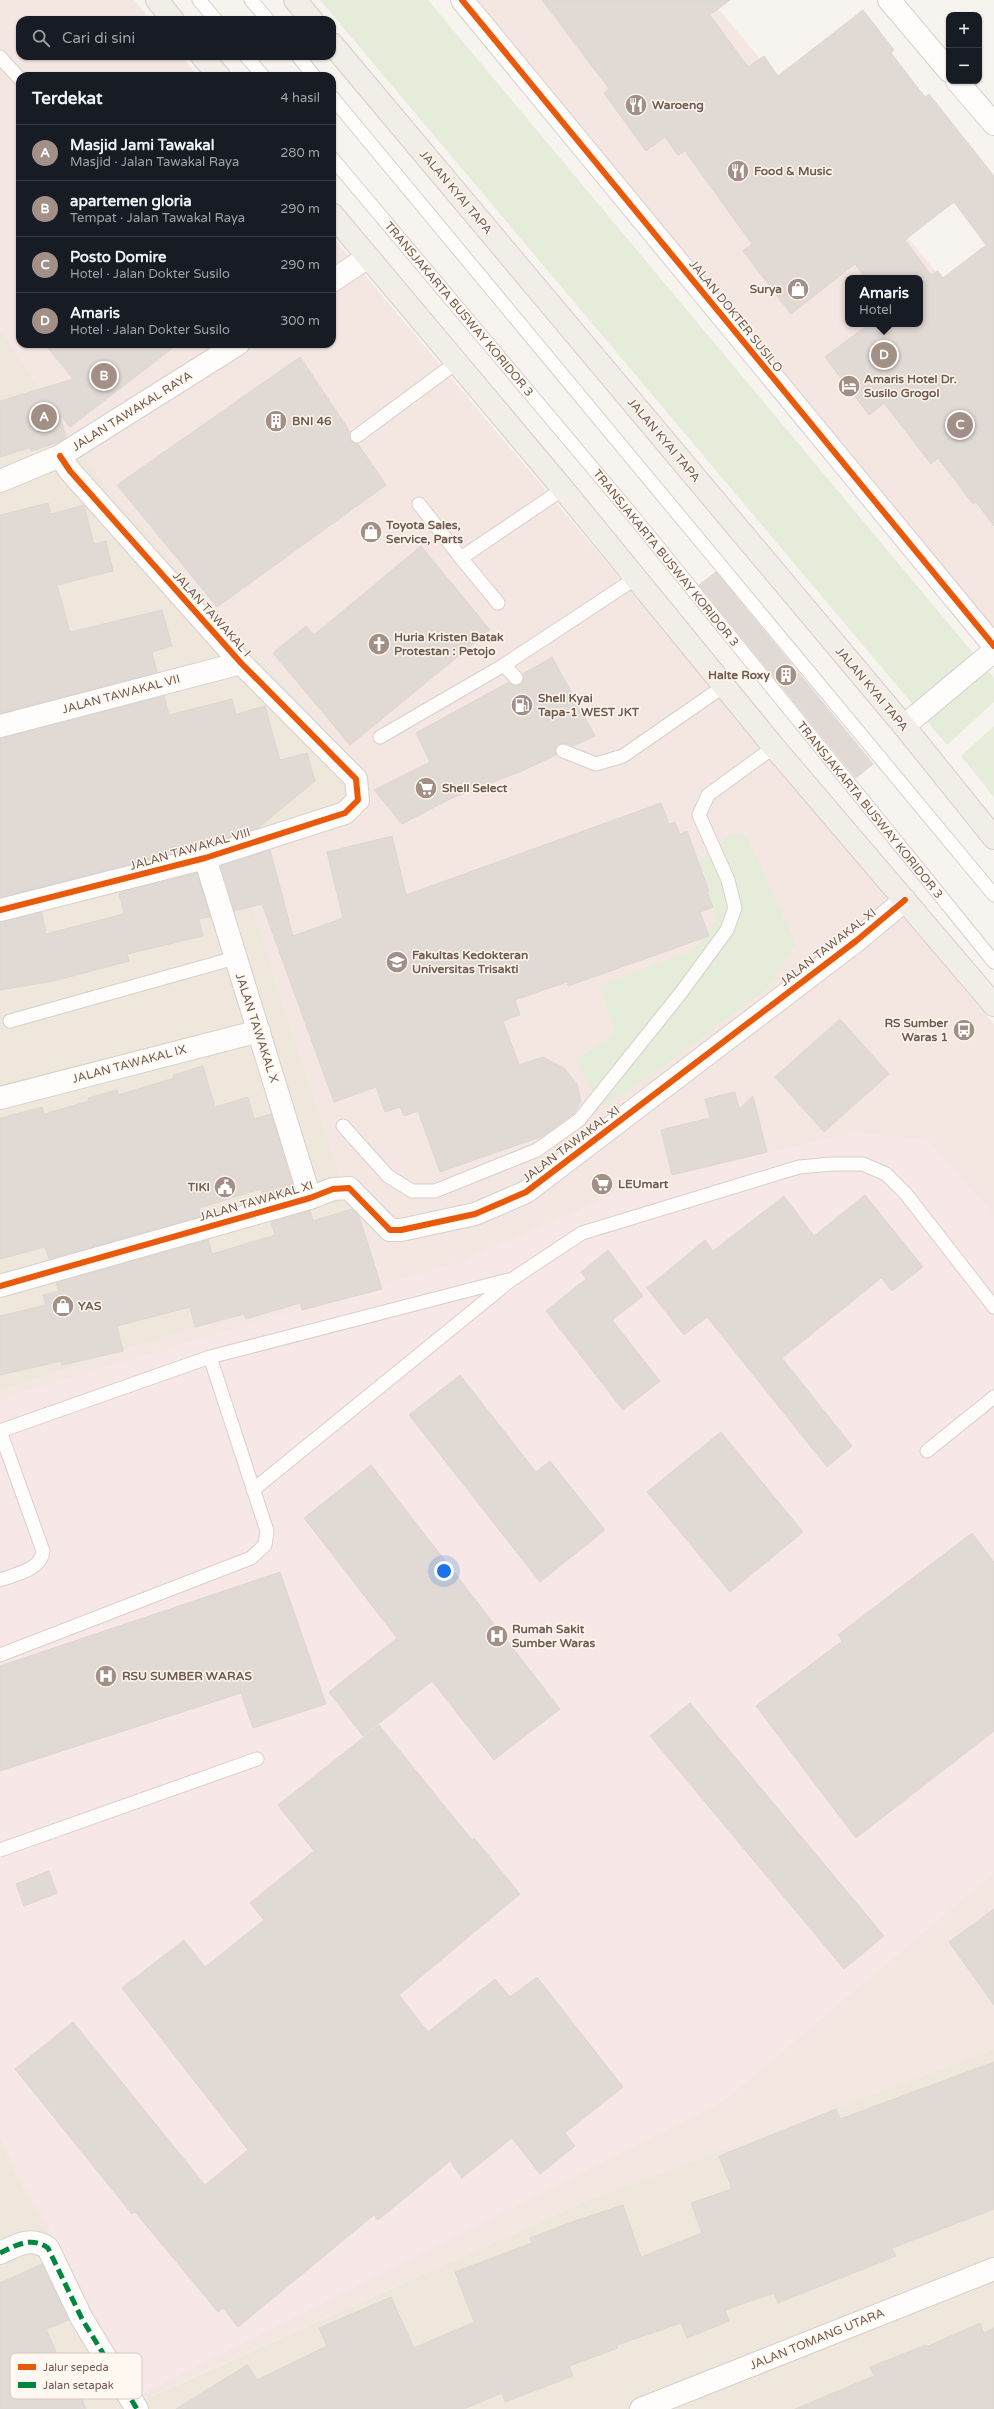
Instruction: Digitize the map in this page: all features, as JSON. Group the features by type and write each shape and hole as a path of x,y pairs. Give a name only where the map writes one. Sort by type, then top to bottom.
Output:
{"main road":[{"path":"156,0 170,16"},
{"path":"296,0 309,16"},
{"name":"JALAN KYAI TAPA","path":"336,49 904,726 994,838"},
{"path":"205,60 215,72"},
{"path":"336,219 563,489 774,747 994,1005"}],"street":[{"name":"JALAN DOKTER SUSILO","path":"462,0 994,646"},
{"path":"889,0 946,67"},
{"path":"960,84 994,124"},
{"path":"336,278 368,257"},
{"name":"JALAN TAWAKAL RAYA","path":"0,481 60,456 232,348"},
{"name":"JALAN TAWAKAL I","path":"60,456 70,471 241,663 356,779"},
{"path":"904,726 994,651"},
{"name":"JALAN TAWAKAL VII","path":"0,726 241,663"},
{"name":"JALAN TAWAKAL VIII","path":"0,910 205,858 345,813 358,800 356,779"},
{"name":"JALAN TAWAKAL X","path":"205,858 310,1198"},
{"name":"JALAN TAWAKAL XI","path":"0,1286 310,1198 334,1189 349,1188 382,1224 390,1230 401,1230 476,1214 526,1192 856,941 905,900"},
{"name":"JALAN TAWAKAL IX","path":"0,1098 259,1031"},
{"path":"0,2253 31,2240 40,2242 48,2248 82,2319 103,2353"},
{"name":"JALAN TOMANG UTARA","path":"641,2409 994,2269"},
{"path":"131,2399 137,2409"}],"lane":[{"path":"199,0 213,16"},
{"path":"251,0 265,16"},
{"path":"0,57 16,75"},
{"path":"249,60 260,72"},
{"path":"301,60 311,72"},
{"path":"336,102 994,895"},
{"name":"TRANSJAKARTA BUSWAY KORIDOR 3","path":"336,163 633,516 994,962"},
{"path":"357,436 457,362"},
{"path":"461,558 563,489"},
{"path":"419,504 498,603"},
{"path":"380,737 504,665 636,578"},
{"path":"504,665 516,678"},
{"path":"563,751 596,764 623,756 724,686"},
{"path":"343,1126 388,1176 412,1191 435,1191 537,1150 579,1120 680,994 727,930 735,908 728,880 699,815 708,795 774,747"},
{"path":"10,1021 235,958"},
{"path":"253,1490 511,1280 582,1233 799,1167 833,1164 863,1164 886,1174 906,1194 994,1307"},
{"path":"0,1580 36,1566 42,1559 44,1551 0,1431 210,1357 511,1280"},
{"path":"0,1655 252,1558 264,1545 267,1531 210,1357"},
{"path":"927,1451 994,1397"},
{"path":"0,1850 257,1759"}],"shaded area":[{"name":"Rumah Sakit Sumber Waras","path":"0,0 134,0 148,16 16,16 16,60 184,60 195,72 16,72 16,348 336,348 336,241 994,1024 994,2049 584,2202 138,2402 136,2399 142,2399 142,2353 112,2353 0,2145 0,1391 371,1269 239,869 372,782 109,491 0,330"},
{"path":"472,0 711,0 994,342 994,635"},
{"path":"0,330 109,491 372,782 239,869 371,1269 0,1391"},
{"name":"Rumah Sakit Sumber Waras","path":"854,1132 926,1139 994,1214 994,1873 723,2102 142,2394 142,2353 117,2353 0,2138 0,1398 464,1260 636,1185"},
{"path":"994,2049 994,2409 0,2409 0,2145 112,2353 10,2353 10,2399 137,2399 139,2402 584,2202"}],"green space":[{"path":"320,0 428,0 994,678 994,702 947,745 336,19 336,16 333,16"},
{"path":"994,726 994,797 961,756"},
{"path":"730,834 746,835 796,944 768,988 651,1076 602,1107 576,1060 615,1033 600,986 694,949 716,920 699,862"}],"building":[{"path":"542,0 730,0 710,15 748,67 764,56 778,76 863,10 894,50 891,53 925,97 929,94 994,176 994,526 976,502 973,504 938,458 931,464 884,403 869,415 825,357 865,327 923,327 923,282 928,278 923,278 923,275 863,275 855,264 791,314 743,251 752,244 685,151 678,155 665,137 646,151 604,93 609,89","holes":["954,202 986,245 943,278 938,271 931,275 905,240"]},
{"path":"48,348 173,348 70,427 60,415 66,438 59,442 31,451 30,448 0,457 0,401 73,379"},
{"name":"BNI 46","path":"300,357 350,432 350,440 358,444 386,485 217,607 117,485"},
{"path":"48,503 51,514 84,505 94,544 106,541 113,571 57,585 70,632 162,610 172,646 152,652 157,672 0,713 0,515"},
{"name":"Huria Kristen Batak Protestan : Petojo","path":"421,546 490,630 350,745 273,653 306,626 314,635"},
{"name":"Halte Roxy","path":"716,572 873,764 856,778 699,585"},
{"name":"Shell Kyai Tapa-1 WEST JKT","path":"552,657 595,736 573,746 566,743 558,745 555,748 556,755 524,770 450,799 402,824 374,790 430,762 416,733 509,682 514,686 521,684 524,680 523,674"},
{"path":"164,696 169,715 232,699 236,714 265,706 280,760 307,753 315,781 258,828 202,846 0,897 0,738"},
{"name":"Fakultas Kedokteran Universitas Trisakti","path":"661,803 669,824 675,822 680,834 687,831 709,891 707,892 713,907 700,912 709,936 568,986 567,982 515,1000 520,1015 503,1021 519,1065 543,1057 564,1068 577,1084 581,1102 573,1114 543,1136 440,1172 418,1111 404,1116 400,1107 385,1112 376,1087 334,1102 262,904 234,911 221,866 270,850 293,936 343,918 327,852 392,836 406,895"},
{"path":"197,873 210,917 199,919 203,936 127,954 129,961 54,981 0,990 0,922 42,912 46,934 124,914 119,893"},
{"path":"840,1019 889,1074 824,1132 775,1077"},
{"path":"203,1066 215,1107 248,1097 254,1119 271,1114 294,1189 264,1198 261,1189 199,1208 201,1216 49,1259 45,1247 0,1259 0,1118 42,1107 44,1114 89,1101 88,1098 117,1090 118,1095 174,1078 173,1075"},
{"path":"735,1092 739,1109 753,1096 767,1152 672,1175 661,1130 710,1118 705,1099"},
{"path":"865,1195 923,1267 892,1291 881,1278 782,1358 852,1446 827,1467 707,1317 684,1335 647,1288 705,1240 713,1251 784,1196 814,1236"},
{"path":"352,1209 359,1216 382,1289 302,1310 300,1303 246,1319 244,1314 195,1327 190,1307 117,1326 123,1351 62,1365 61,1361 0,1375 0,1316 46,1305 43,1295 59,1291 56,1283 208,1240 212,1254 275,1235 271,1222 310,1211 313,1221"},
{"path":"608,1250 643,1296 612,1320 660,1381 623,1410 546,1311 586,1279 581,1272"},
{"path":"460,1375 536,1472 550,1461 605,1530 540,1582 409,1415"},
{"path":"721,1432 803,1532 730,1592 647,1492"},
{"path":"371,1465 560,1709 494,1760 432,1681 363,1736 329,1692 397,1638 304,1518"},
{"path":"972,1533 994,1562 994,1731 856,1838 756,1706 842,1641 838,1635"},
{"path":"280,1572 326,1704 253,1728 241,1693 0,1771 0,1666"},
{"path":"690,1703 884,1936 844,1969 650,1736"},
{"path":"379,1725 472,1840 474,1838 520,1894 399,1995 428,2032 495,1979 510,1997 537,1977 623,2087 565,2133 575,2146 540,2174 512,2138 462,2178 450,2161 378,2220 374,2215 238,2327 223,2308 218,2312 135,2212 132,2214 15,2069 73,2022 205,2185 248,2150 122,1988 184,1940 205,1967 264,1920 250,1903 314,1851 278,1805"},
{"path":"49,1871 57,1893 24,1906 16,1884"},
{"path":"994,1909 994,2005 949,1942"},
{"path":"994,2062 994,2209 892,2248 896,2256 778,2303 774,2293 725,2310 729,2321 687,2338 681,2323 617,2345 618,2348 569,2366 573,2376 505,2402 502,2393 464,2409 176,2409 247,2365 257,2380 327,2346 319,2328 391,2297 414,2348 474,2322 455,2272 532,2243 530,2238 572,2222 623,2205 641,2257 702,2233 691,2203 732,2189 719,2156 836,2109 840,2119"},
{"path":"42,2264 69,2320 46,2329 57,2353 10,2353 10,2399 82,2399 86,2409 0,2409 0,2283"},
{"path":"980,2323 984,2333 994,2328 994,2409 795,2409 874,2376 870,2367 926,2345 926,2347"}],"marked path":[{"path":"0,2253 18,2245 30,2242 42,2244 48,2248 82,2319 103,2353"},
{"path":"131,2399 137,2409"}],"cycle path":[{"path":"462,0 994,646"},
{"path":"0,910 205,858 345,813 358,800 356,779 241,663 70,471 60,456"},
{"path":"0,1286 310,1198 333,1189 349,1188 390,1230 401,1230 475,1214 526,1192 856,941 905,900"}],"place":[{"name":"Waroeng","path":"636,105"},
{"name":"Food & Music","path":"738,171"},
{"name":"Surya","path":"798,289"},
{"name":"Amaris","path":"884,355"},
{"name":"apartemen gloria","path":"104,376"},
{"name":"Amaris Hotel Dr. Susilo Grogol","path":"849,386"},
{"name":"Masjid Jami Tawakal","path":"44,417"},
{"name":"BNI 46","path":"276,421"},
{"name":"Posto Domire","path":"960,425"},
{"name":"Toyota Sales, Service, Parts","path":"371,532"},
{"name":"Huria Kristen Batak Protestan : Petojo","path":"379,644"},
{"name":"Halte Roxy","path":"786,675"},
{"name":"Shell Kyai Tapa-1 WEST JKT","path":"522,705"},
{"name":"Shell Select","path":"426,788"},
{"name":"Fakultas Kedokteran Universitas Trisakti","path":"397,962"},
{"name":"RS Sumber Waras 1","path":"964,1030"},
{"name":"LEUmart","path":"602,1184"},
{"name":"TIKI","path":"225,1187"},
{"name":"YAS","path":"63,1306"},
{"name":"Rumah Sakit Sumber Waras","path":"497,1636"},
{"name":"RSU SUMBER WARAS","path":"106,1676"}]}
